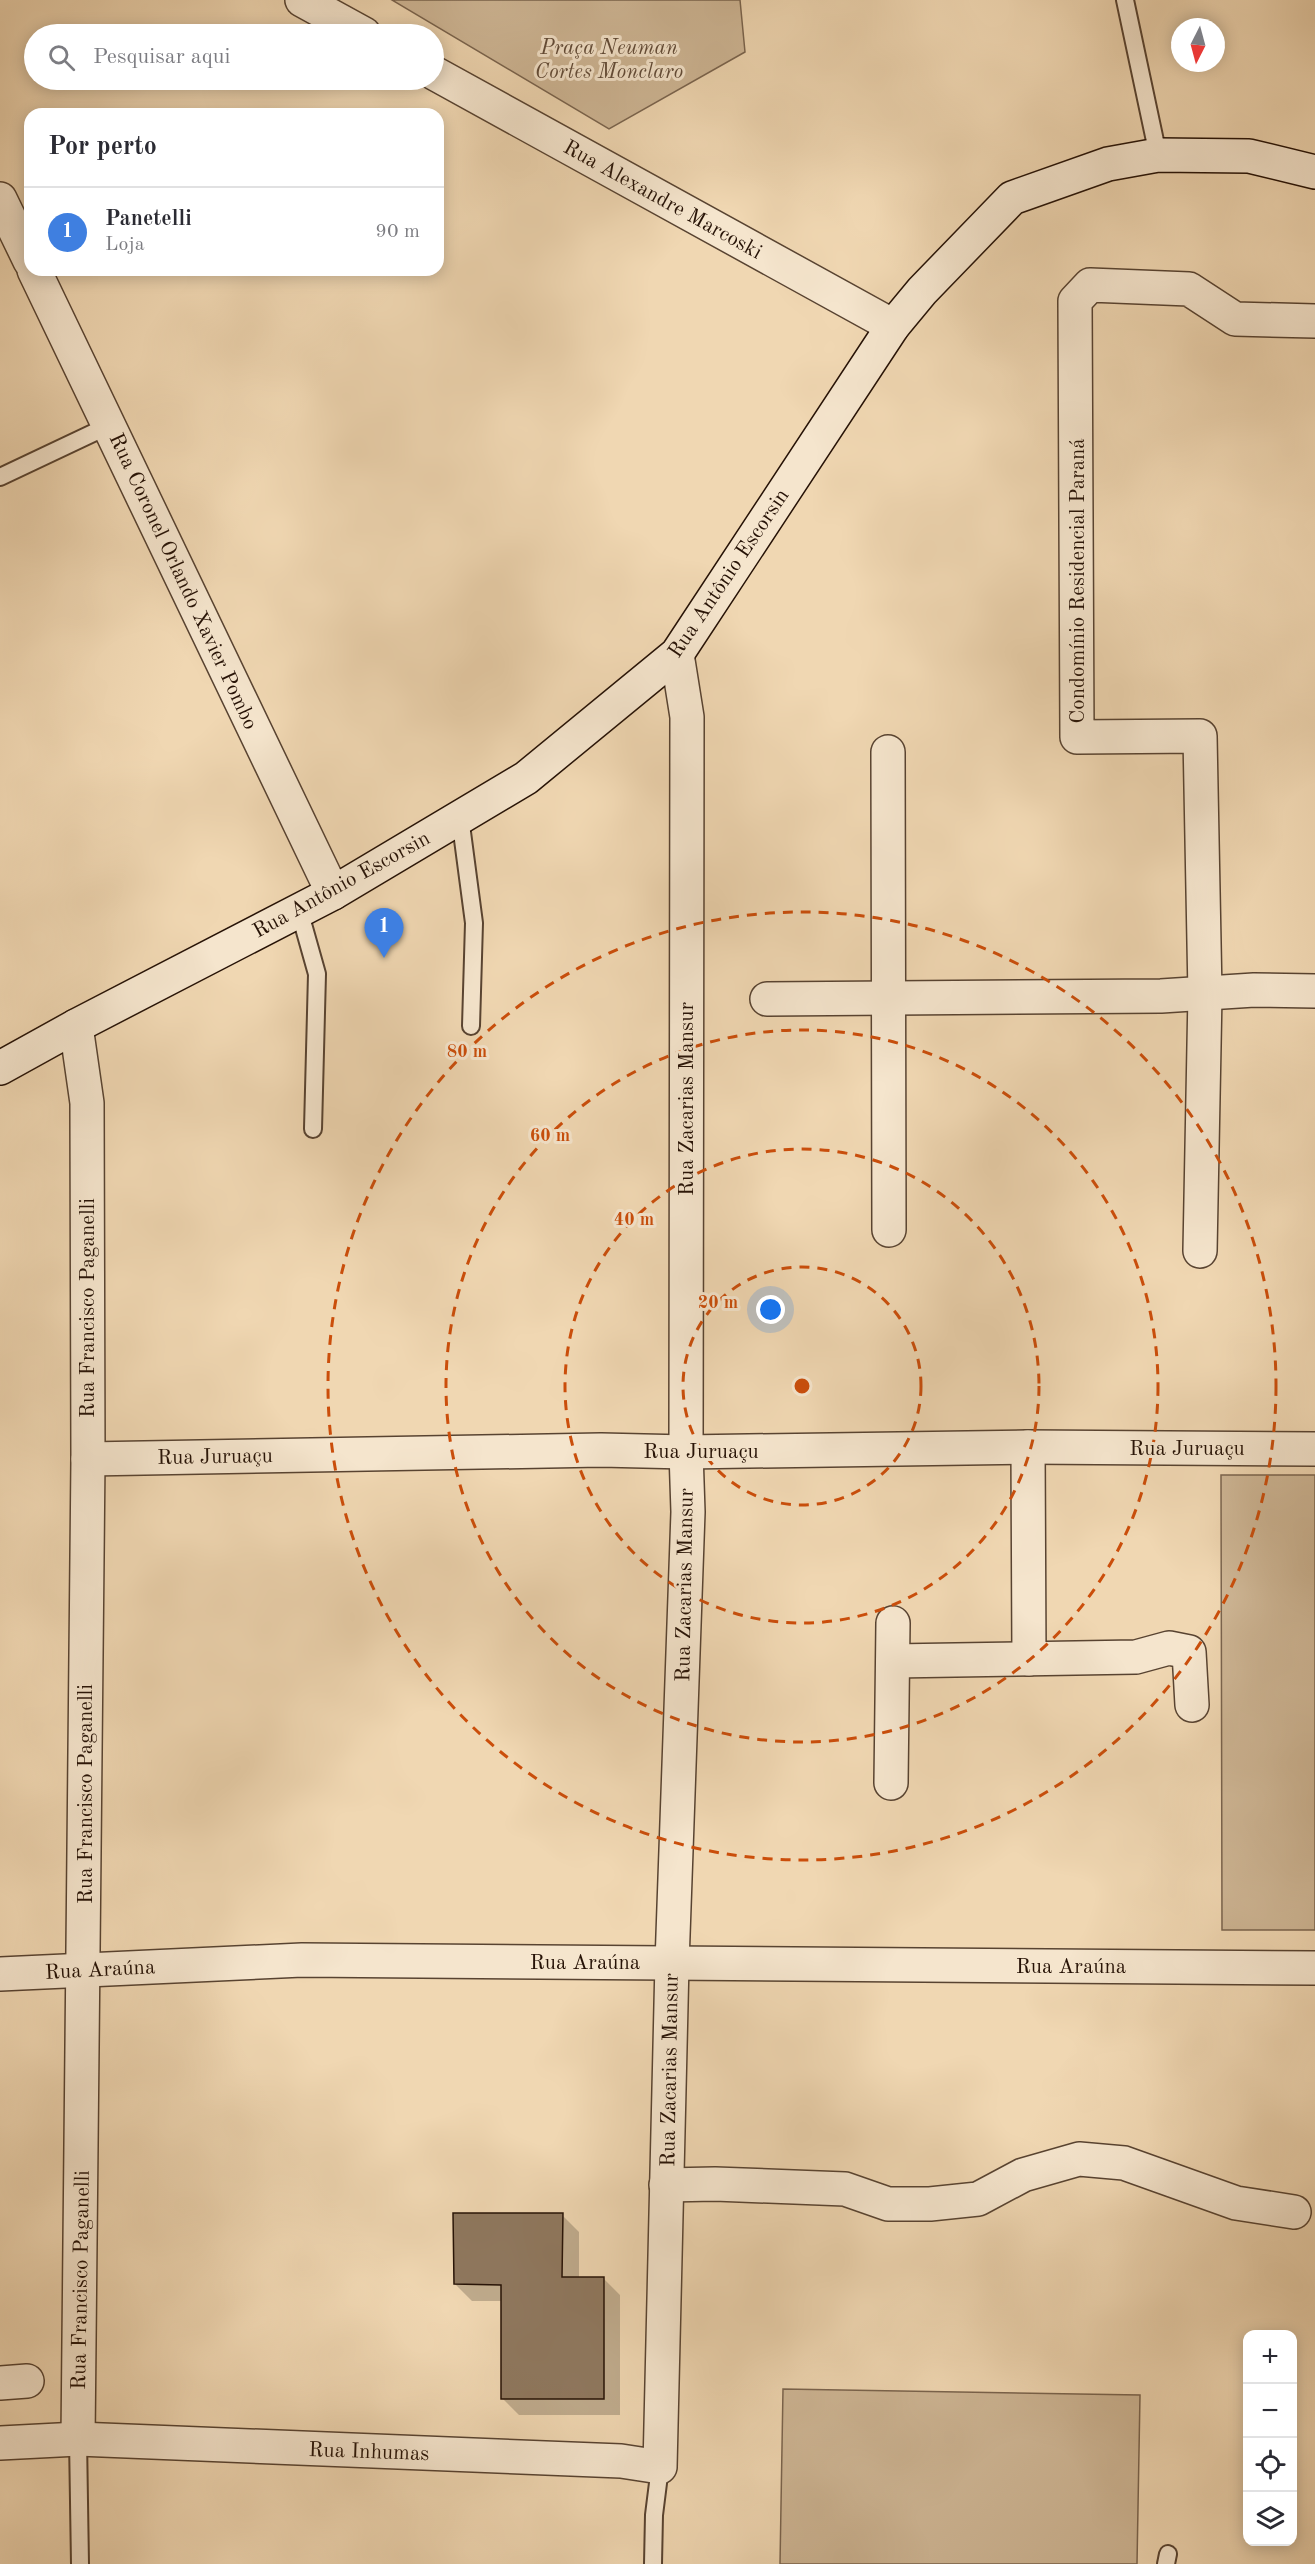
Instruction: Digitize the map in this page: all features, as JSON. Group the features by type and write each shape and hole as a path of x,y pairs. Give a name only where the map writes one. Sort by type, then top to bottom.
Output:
{"street":[{"path":"302,0 346,24"},
{"name":"Rua Alexandre Marcoski","path":"444,79 893,326"},
{"name":"Rua Antônio Escorsin","path":"0,1068 76,1026 333,893 526,778 677,654 893,326 922,291 1012,198 1108,164 1158,155 1249,156 1315,172"},
{"path":"0,199 24,249"},
{"name":"Rua Coronel Orlando Xavier Pombo","path":"37,276 333,893"},
{"name":"Condomínio Residencial Paraná","path":"1200,1251 1205,994 1200,736 1077,737 1075,301 1090,285 1189,289 1235,319 1315,321"},
{"name":"Rua Zacarias Mansur","path":"660,2467 672,1963 688,1512 686,1452 687,717 677,654"},
{"path":"888,752 889,1230"},
{"path":"767,999 1205,994 1254,990 1315,991"},
{"name":"Rua Francisco Paganelli","path":"76,1026 87,1103 88,1459 78,2439"},
{"path":"1028,1447 1029,1659"},
{"name":"Rua Juruaçu","path":"88,1459 601,1450 686,1452 1028,1447 1315,1449"},
{"path":"891,1783 893,1623"},
{"path":"893,1661 1136,1657 1169,1648 1190,1652 1192,1705"},
{"name":"Rua Araúna","path":"0,1974 302,1960 1315,1968"},
{"path":"666,2185 715,2184 844,2189 888,2205 930,2204 978,2199 1023,2175 1079,2158 1124,2163 1236,2204 1294,2212"},
{"name":"Rua Inhumas","path":"0,2443 78,2439 621,2461 660,2467"}],"lane":[{"path":"1125,0 1158,155"},
{"path":"0,477 110,425"},
{"path":"460,817 474,923 471,1026"},
{"path":"299,910 317,974 313,1129"},
{"name":"Rua Francisco Paganelli","path":"78,2439 80,2564"},
{"name":"Rua Zacarias Mansur","path":"653,2564 654,2516 660,2467"}],"green space":[{"name":"Praça Neuman Cortes Monclaro","path":"392,0 740,0 745,52 609,129 444,31 444,24 432,24"},
{"path":"1221,1475 1315,1475 1315,1930 1222,1930"},
{"path":"783,2389 1140,2395 1137,2564 780,2564"}],"building":[{"path":"453,2213 563,2213 562,2277 604,2277 604,2399 501,2399 501,2285 454,2284"}],"place":[{"name":"Panetelli","path":"384,958"}]}
